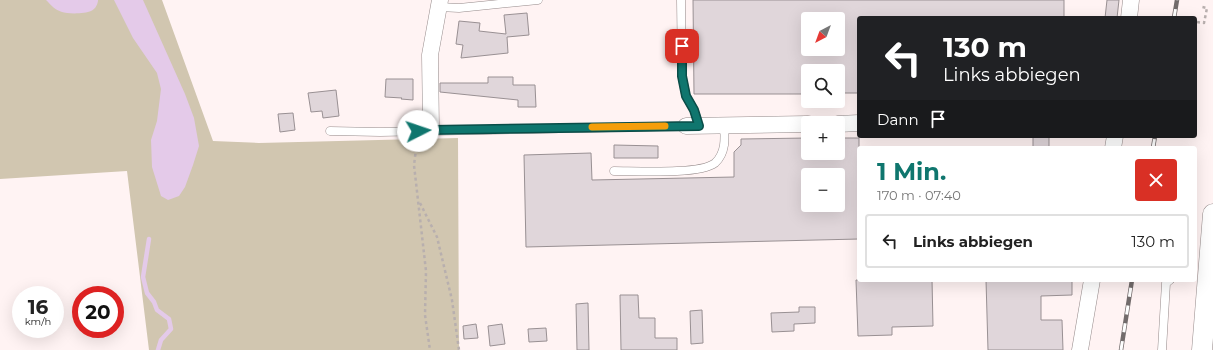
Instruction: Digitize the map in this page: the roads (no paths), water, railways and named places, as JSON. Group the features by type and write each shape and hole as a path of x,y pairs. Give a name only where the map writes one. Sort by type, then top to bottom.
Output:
{"street":[{"path":"1129,16 1131,0"},
{"path":"424,131 430,55 439,4"},
{"path":"845,124 857,123"},
{"path":"693,126 801,124"},
{"path":"1202,350 1213,214"},
{"path":"1080,350 1092,282"}],"lane":[{"path":"439,4 459,8 538,0"},
{"path":"330,131 380,132 693,126 694,110 686,96 682,76 681,0"},
{"path":"614,172 673,172 702,168 714,163 722,152 725,142 724,125"},
{"path":"1162,350 1166,283 1167,282"}],"waterway":[{"path":"149,239 143,277 147,293 154,302 157,310 169,319 171,329 161,340 158,350"}],"railway":[{"path":"1174,16 1177,0"},
{"path":"1153,146 1155,138"},
{"path":"1121,350 1132,282"}]}
